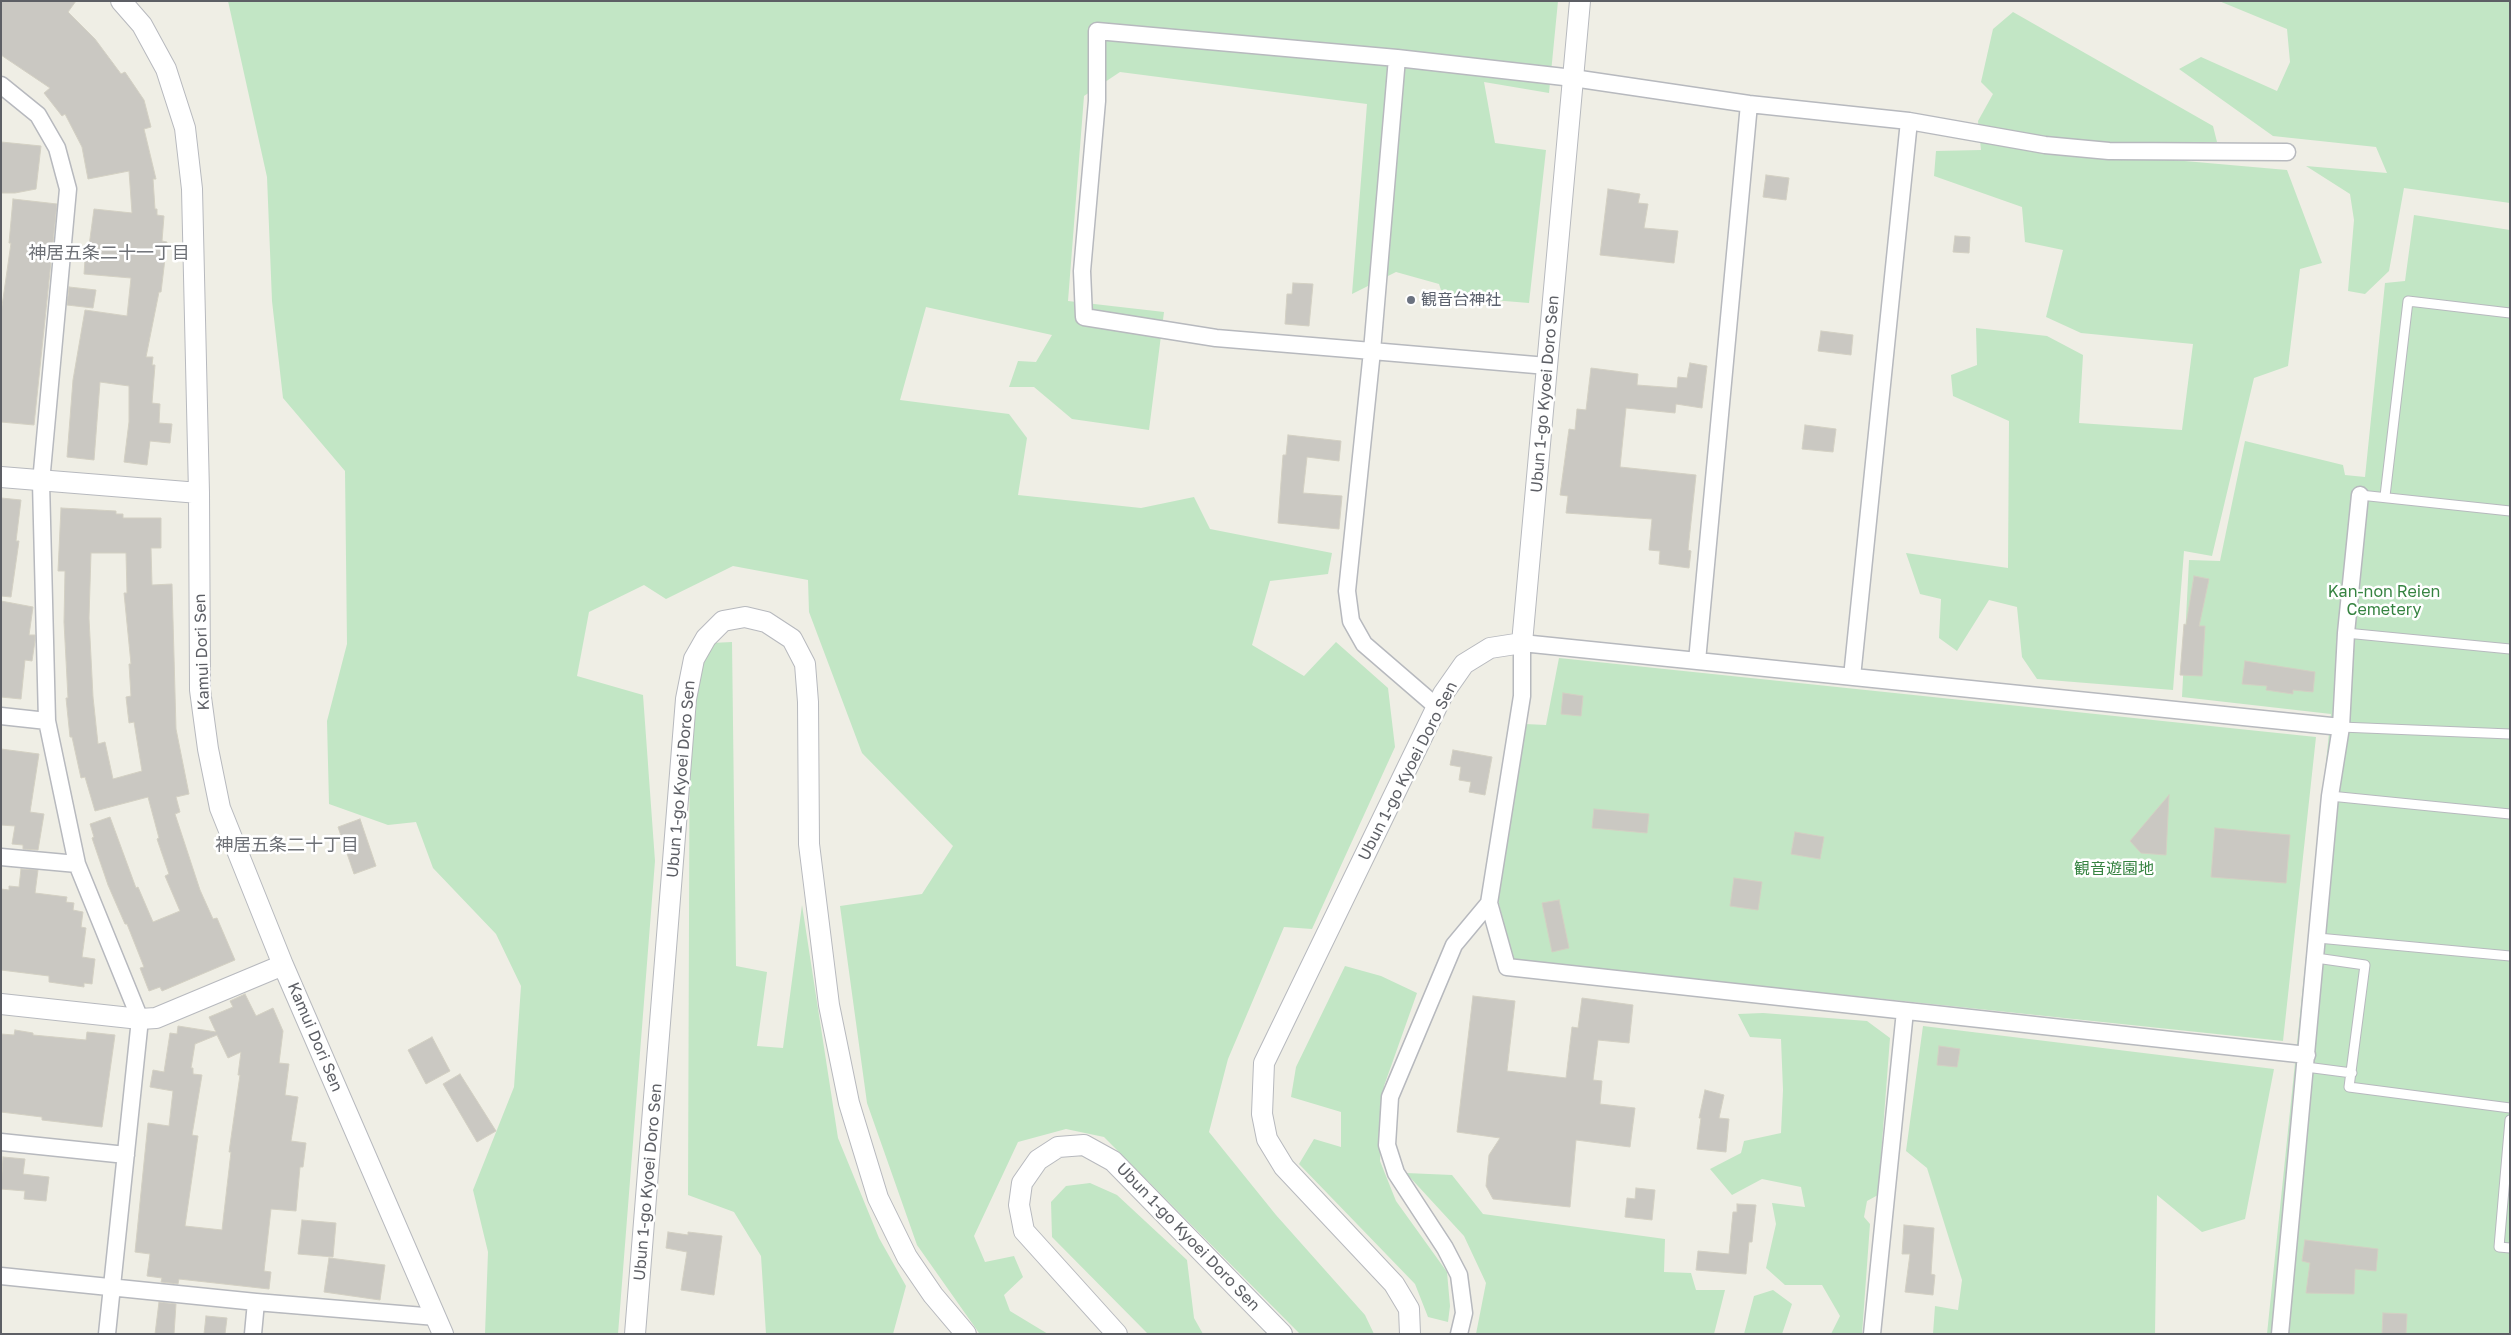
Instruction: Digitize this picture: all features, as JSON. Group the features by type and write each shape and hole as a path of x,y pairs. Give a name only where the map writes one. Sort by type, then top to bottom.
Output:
{"street":[{"name":"Kamui Dori Sen","path":"122,1 142,25 166,69 185,128 192,189 199,493 200,690 208,749 220,808 283,965 440,1325"},
{"name":"Ubun 1-go Kyoei Doro Sen","path":"1410,1334 1409,1309 1394,1284 1284,1167 1267,1139 1262,1114 1264,1063 1437,707 1464,664 1490,648 1522,643 1580,1"},
{"path":"1547,366 1216,338 1084,317 1082,271 1097,101 1097,31 1397,58 1573,78 1749,104 1909,121 2046,145 2109,151 2287,152"},
{"path":"1397,58 1372,351 1347,591 1351,620 1364,644 1437,707"},
{"path":"1,85 38,115 57,148 68,189 41,482 47,721 77,864 140,1019 107,1334"},
{"path":"1697,661 1749,104"},
{"path":"1852,677 1909,121"},
{"path":"1,477 41,482 199,493"},
{"path":"2280,1334 2307,1061 2330,796 2341,727 2346,633 2360,495"},
{"name":"Ubun 1-go Kyoei Doro Sen","path":"635,1334 686,700 694,659 706,638 723,621 745,617 766,622 792,639 805,664 808,702 809,844 829,1005 849,1103 878,1198 907,1257 934,1295 966,1334"},
{"path":"2307,1061 1905,1011 1507,967 1489,903 1522,696 1522,643 2341,727"},
{"path":"1,716 47,721"},
{"path":"1,857 77,864"},
{"path":"1458,1334 1464,1313 1459,1275 1445,1248 1396,1173 1386,1144 1390,1097 1454,945 1489,903"},
{"path":"1,1004 140,1019 156,1018 283,965"},
{"path":"1872,1334 1905,1011"},
{"path":"1,1142 126,1155"},
{"name":"Ubun 1-go Kyoei Doro Sen","path":"1117,1334 1024,1231 1019,1205 1022,1183 1038,1160 1058,1147 1084,1145 1113,1161 1282,1334"},
{"path":"1,1276 256,1302 440,1325"},
{"path":"253,1334 256,1302"}],"lane":[{"path":"2385,496 2408,301 2510,313"},
{"path":"2360,495 2510,510"},
{"path":"2346,633 2510,649"},
{"path":"2341,727 2510,734"},
{"path":"2330,796 2510,814"},
{"path":"2318,938 2510,956"},
{"path":"2316,958 2365,965 2349,1087 2510,1108"},
{"path":"2307,1061 2352,1073"},
{"path":"2510,1120 2499,1247 2510,1248"}],"green space":[{"path":"228,1 1558,1 1549,93 1484,82 1495,143 1546,150 1529,303 1443,296 1439,284 1396,272 1352,294 1367,104 1120,72 1084,96 1068,301 1164,312 1149,430 1072,419 1034,387 1009,387 1018,361 1036,362 1052,335 926,307 900,400 1009,414 1027,438 1018,495 1141,508 1194,497 1210,529 1332,553 1328,574 1270,581 1252,645 1304,676 1336,642 1388,688 1395,747 1312,929 1284,927 1228,1059 1209,1132 1276,1215 1365,1315 1374,1334 1300,1334 1104,1137 1066,1129 1018,1142 974,1236 985,1262 1014,1256 1023,1277 1004,1295 1010,1311 1048,1334 979,1333 917,1245 867,1103 840,906 922,894 953,846 862,753 809,612 808,580 733,566 666,599 644,585 589,612 577,676 643,695 655,861 618,1334 485,1334 488,1252 473,1190 514,1087 521,986 496,934 433,868 416,822 388,825 329,804 327,721 347,644 345,471 283,398 272,301 267,177"},
{"path":"2219,1 2510,1 2510,203 2404,188 2389,271 2365,294 2348,291 2354,220 2350,194 2306,166 2387,173 2376,147 2273,136 2179,69 2201,57 2277,91 2290,62 2287,29"},
{"path":"2013,12 2213,126 2217,142 2115,146 2162,159 2287,170 2322,263 2300,269 2288,366 2254,378 2212,556 2184,551 2173,690 2037,679 2022,657 2017,607 1989,600 1957,651 1939,638 1941,599 1920,594 1906,553 2008,568 2009,421 1953,396 1951,375 1977,365 1976,328 2047,336 2083,355 2079,423 2182,430 2193,344 2081,333 2046,317 2063,250 2025,242 2022,207 1934,176 1936,151 1981,150 1978,121 1993,94 1981,82 1993,29"},
{"name":"Kan-non Reien Cemetery","path":"2414,215 2510,230 2510,1334 2267,1334 2331,714 2182,697 2189,560 2220,561 2245,441 2343,465 2345,475 2365,477 2385,283 2405,281"},
{"path":"732,642 736,966 767,972 757,1046 783,1048 802,905 838,1138 879,1238 906,1286 893,1334 766,1334 761,1256 734,1212 688,1195 690,644"},
{"name":"観音遊園地","path":"1559,658 2316,737 2283,1041 1513,960 1498,900 1525,724 1546,725"},
{"path":"1345,966 1381,976 1417,993 1384,1086 1380,1161 1396,1201 1447,1272 1450,1306 1448,1322 1428,1317 1415,1284 1299,1164 1314,1139 1341,1147 1341,1112 1291,1097 1296,1067"},
{"path":"1763,1013 1867,1021 1890,1038 1878,1195 1867,1201 1864,1217 1870,1224 1862,1334 1831,1334 1840,1316 1822,1285 1785,1285 1766,1268 1776,1224 1772,1203 1805,1207 1801,1187 1762,1179 1732,1195 1710,1169 1741,1153 1744,1141 1781,1133 1783,1090 1781,1039 1750,1037 1738,1014"},
{"path":"1923,1026 2274,1069 2245,1219 2202,1232 2157,1195 2155,1334 1933,1334 1935,1306 1958,1310 1962,1280 1927,1168 1906,1151"},
{"path":"1406,1173 1452,1175 1483,1214 1665,1239 1664,1272 1691,1273 1696,1290 1725,1290 1714,1334 1476,1334 1486,1283 1464,1236"},
{"path":"1090,1183 1117,1195 1187,1260 1194,1318 1203,1334 1148,1334 1052,1237 1051,1202 1066,1186"},
{"path":"1773,1290 1792,1304 1782,1334 1744,1334 1754,1296"}],"building":[{"path":"1,1 76,1 68,12 95,39 121,74 125,72 144,100 151,127 144,129 156,179 153,179 155,209 157,209 157,215 164,216 162,241 167,242 161,292 159,292 146,357 153,357 152,365 155,365 152,403 160,404 159,423 172,424 170,443 150,441 147,465 124,462 129,422 129,386 100,382 94,460 67,457 73,380 85,310 127,316 131,278 84,274 86,246 89,246 94,209 132,213 129,171 88,179 82,147 65,114 62,116 44,93 50,88 1,55"},
{"path":"1,142 41,146 36,189 15,193 1,193"},
{"path":"1766,175 1789,178 1786,200 1763,197"},
{"path":"1608,189 1640,194 1638,203 1648,204 1644,228 1678,231 1674,263 1600,255"},
{"path":"13,199 57,204 34,425 1,422 1,313 11,243 9,243"},
{"path":"1955,236 1970,237 1969,253 1953,252"},
{"path":"1293,283 1313,284 1309,326 1285,324 1287,294 1292,294"},
{"path":"69,287 96,290 93,308 67,305"},
{"path":"1821,331 1853,335 1851,355 1818,351"},
{"path":"1690,363 1707,366 1702,408 1676,404 1675,413 1626,408 1620,467 1696,475 1688,550 1691,551 1689,568 1659,564 1660,551 1649,550 1652,519 1566,513 1568,496 1560,495 1569,429 1575,430 1577,409 1586,410 1591,368 1638,374 1637,385 1677,388 1678,377 1687,378"},
{"path":"1805,425 1836,429 1833,452 1802,449"},
{"path":"1288,435 1341,441 1339,461 1307,457 1303,493 1342,496 1339,529 1278,523 1283,455 1286,455"},
{"path":"1,498 21,500 16,541 19,541 11,597 1,596"},
{"path":"61,508 116,511 116,514 123,514 123,518 161,518 161,548 151,548 152,585 172,584 176,729 189,794 176,797 180,812 175,814 200,890 213,919 217,918 235,960 162,991 160,987 149,991 140,968 144,967 127,924 125,924 108,885 92,838 94,837 90,824 110,817 136,888 138,887 153,922 180,911 165,876 169,874 157,839 159,838 148,797 95,811 85,777 81,778 72,737 70,737 66,698 68,698 64,622 65,571 58,571","holes":["91,553 126,553 127,593 124,593 131,664 129,664 131,696 126,697 129,723 134,722 142,771 113,779 105,742 98,744 93,697 89,618"]},
{"path":"2194,576 2209,579 2199,626 2205,626 2202,676 2180,675 2184,624 2186,625"},
{"path":"1,601 33,607 29,635 35,635 35,641 32,661 25,660 21,699 1,697"},
{"path":"2245,661 2315,672 2313,692 2293,690 2293,694 2266,690 2267,686 2242,684"},
{"path":"1563,693 1583,696 1581,716 1561,714"},
{"path":"1,749 39,754 30,812 44,814 38,850 23,849 23,845 12,844 15,826 1,825"},
{"path":"1453,750 1492,757 1485,795 1469,792 1471,782 1459,780 1461,767 1450,765"},
{"path":"2169,795 2166,855 2141,853 2130,841"},
{"path":"1594,809 1649,814 1647,833 1592,828"},
{"path":"360,819 376,866 354,874 338,827"},
{"path":"2215,828 2290,835 2286,883 2211,877"},
{"path":"1795,832 1824,837 1820,859 1791,854"},
{"path":"21,869 38,870 35,893 67,897 66,902 74,903 73,910 83,912 81,927 86,928 82,957 95,959 92,984 84,983 84,987 49,982 49,976 1,970 1,889 9,890 9,886 19,887"},
{"path":"1734,878 1762,882 1758,910 1730,906"},
{"path":"1559,900 1569,948 1552,952 1542,903"},
{"path":"245,994 256,1016 273,1008 283,1031 279,1063 289,1064 285,1095 298,1097 291,1141 306,1143 303,1167 300,1167 296,1211 271,1209 264,1271 271,1272 269,1289 179,1279 178,1284 161,1282 162,1278 147,1276 150,1254 135,1252 148,1123 169,1126 173,1091 150,1087 153,1070 164,1072 170,1033 177,1034 178,1026 216,1032 209,1017 233,1007 230,1001","holes":["217,1035 228,1058 241,1052 222,1230 185,1226 198,1136 192,1135 202,1075 193,1074 193,1068 191,1068 195,1044"]},
{"path":"1473,996 1515,1001 1507,1071 1566,1078 1572,1027 1578,1028 1582,998 1633,1005 1629,1043 1598,1040 1593,1080 1602,1081 1600,1104 1635,1108 1630,1147 1576,1140 1570,1207 1493,1199 1486,1186 1489,1155 1500,1138 1457,1132"},
{"path":"15,1030 33,1033 33,1035 86,1040 87,1032 115,1035 102,1127 42,1120 42,1117 1,1112 1,1034 14,1035"},
{"path":"432,1037 450,1071 426,1084 408,1050"},
{"path":"1939,1046 1960,1049 1957,1067 1937,1065"},
{"path":"460,1074 496,1131 477,1142 443,1084"},
{"path":"1705,1090 1724,1095 1719,1118 1729,1119 1726,1152 1697,1149 1701,1118 1699,1118"},
{"path":"3,1157 25,1159 23,1174 49,1177 46,1201 24,1199 25,1191 1,1189"},
{"path":"1636,1188 1655,1190 1652,1220 1625,1217 1627,1198 1635,1199"},
{"path":"1737,1204 1756,1205 1752,1242 1749,1242 1746,1274 1696,1270 1698,1251 1729,1254 1733,1212 1737,1212"},
{"path":"302,1220 336,1223 333,1257 298,1254"},
{"path":"1904,1225 1934,1228 1931,1274 1935,1275 1933,1295 1905,1292 1910,1254 1902,1254"},
{"path":"668,1232 688,1235 688,1232 722,1236 714,1295 681,1290 687,1252 666,1248"},
{"path":"2305,1240 2378,1249 2376,1271 2355,1269 2354,1294 2306,1293 2310,1263 2302,1261"},
{"path":"329,1258 385,1265 380,1300 324,1292"},
{"path":"159,1302 176,1304 174,1334 155,1334"},
{"path":"2383,1313 2407,1314 2406,1334 2382,1334"},
{"path":"206,1316 227,1318 225,1334 204,1334"}],"place":[{"name":"観音台神社","path":"1411,300"}],"district":[{"name":"神居五条二十一丁目","path":"109,253"},
{"name":"神居五条二十丁目","path":"287,845"}]}
